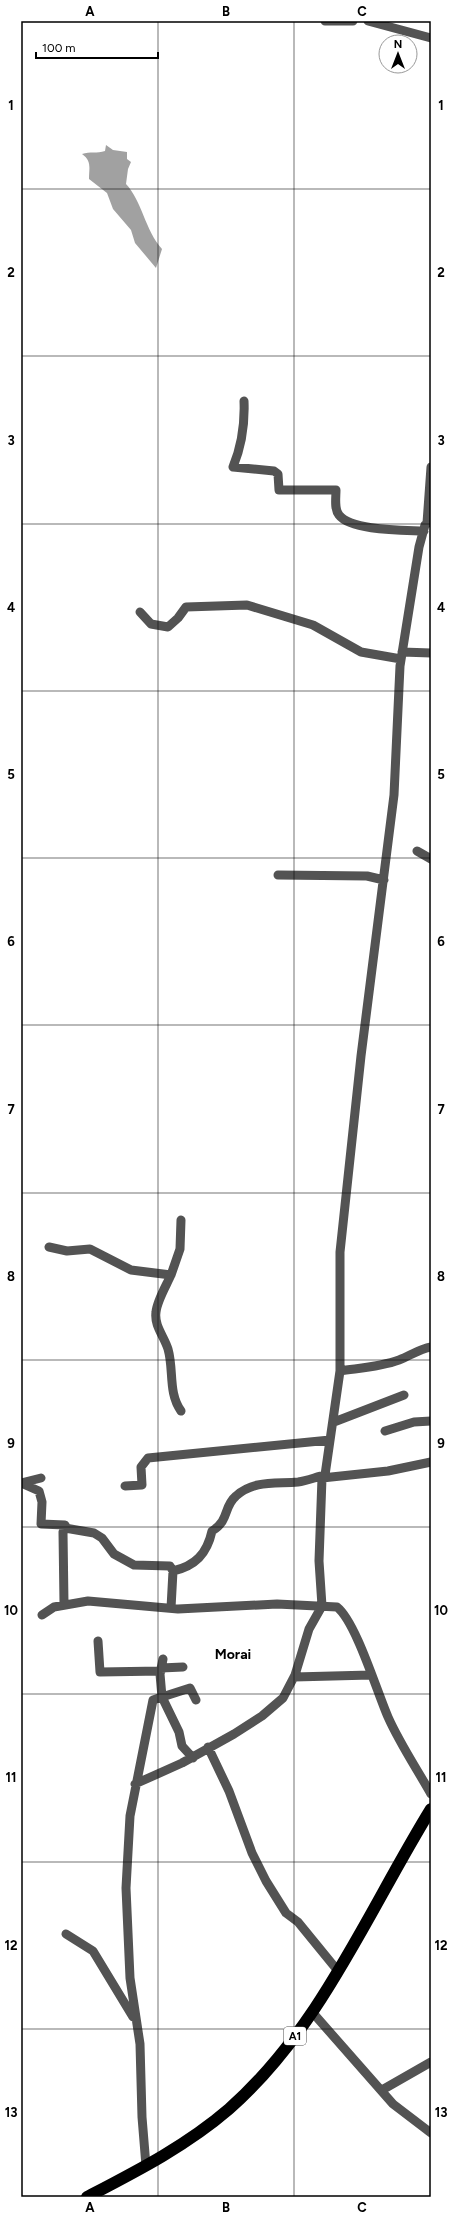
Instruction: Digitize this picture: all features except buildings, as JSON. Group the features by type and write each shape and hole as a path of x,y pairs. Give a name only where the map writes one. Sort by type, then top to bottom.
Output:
{"highway":[{"name":"A1","path":"87,2197 146,2166 197,2134 228,2109 282,2055 313,2013 405,1850 431,1809"}],"street":[{"path":"325,21 353,21"},
{"path":"368,21 431,38"},
{"path":"244,401 245,423 240,450 233,467 274,470 278,474 279,490 336,490 336,510 339,516 352,523 376,528 427,525"},
{"path":"135,1784 192,1758 208,1747 234,1734 262,1716 283,1698 294,1677 303,1653 309,1630 322,1606 319,1561 323,1476 334,1422 340,1371 340,1252 361,1056 384,880 396,770 402,655 427,525 431,467"},
{"path":"140,612 151,624 168,627 178,618 186,607 247,605 313,625 361,652 402,655 431,653"},
{"path":"417,851 431,859"},
{"path":"278,875 367,876 384,880"},
{"path":"181,1220 180,1248 171,1275 156,1311 156,1321 159,1332 168,1350 174,1402 181,1411"},
{"path":"49,1247 67,1251 90,1248 131,1270 171,1275"},
{"path":"340,1371 378,1366 400,1360 423,1348 431,1347"},
{"path":"334,1422 404,1395"},
{"path":"385,1431 414,1422 431,1421"},
{"path":"125,1486 142,1484 140,1466 148,1458 330,1440"},
{"path":"173,1571 190,1566 197,1561 207,1547 212,1531 219,1526 226,1517 231,1502 242,1491 256,1485 272,1482 299,1482 323,1476 388,1471 431,1462"},
{"path":"41,1478 21,1484 39,1491 42,1502 41,1524 64,1525 67,1530 64,1528"},
{"path":"64,1528 94,1533 102,1538 114,1554 134,1564 170,1566 173,1571 171,1608"},
{"path":"64,1528 64,1604"},
{"path":"42,1615 54,1607 64,1604 105,1601 185,1609 277,1604 337,1607 342,1611 353,1629 388,1718 431,1794"},
{"path":"98,1641 100,1672 162,1666 183,1667"},
{"path":"162,1666 162,1697 177,1726 182,1746 192,1758"},
{"path":"294,1677 371,1675"},
{"path":"146,2166 142,2117 140,2044 130,1978 126,1915 127,1835 135,1784 153,1700 190,1688 196,1700"},
{"path":"208,1747 229,1790 252,1853 266,1881 286,1913 298,1922 338,1971"},
{"path":"66,1934 93,1951 136,2022"},
{"path":"313,2013 393,2104 431,2133"},
{"path":"382,2090 431,2062"}],"shaded area":[{"path":"106,145 113,150 127,152 127,159 131,162 128,169 126,184 136,199 151,233 162,249 156,268 135,243 131,230 113,209 107,193 89,179 89,162 82,154 105,151"}],"district":[{"name":"Morai","path":"233,1654"}]}
